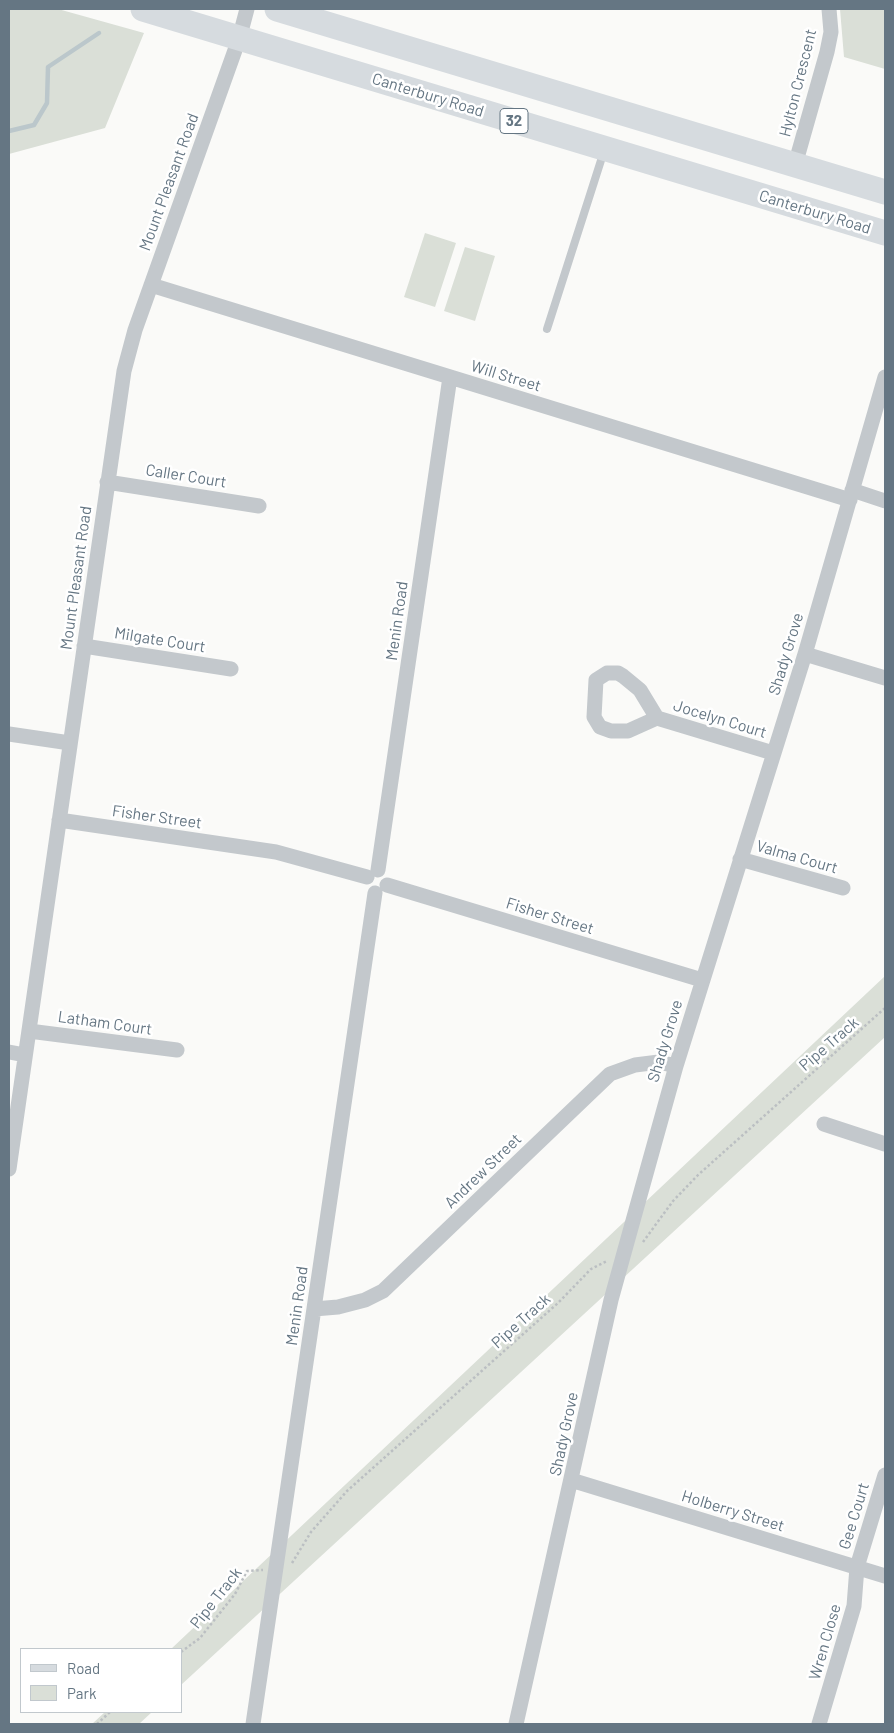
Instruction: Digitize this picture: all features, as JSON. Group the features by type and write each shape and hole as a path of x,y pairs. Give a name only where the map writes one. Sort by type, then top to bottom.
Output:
{"main road":[{"name":"Canterbury Road","path":"143,9 885,233"},
{"name":"32","path":"276,9 885,192"}],"street":[{"name":"Mount Pleasant Road","path":"9,1169 124,371 135,330 239,38 247,9"},
{"name":"Hylton Crescent","path":"795,165 827,52 831,32 829,9"},
{"name":"Will Street","path":"151,285 450,377 851,495 885,501"},
{"name":"Menin Road","path":"373,874 450,377"},
{"name":"Shady Grove","path":"516,1724 611,1300 676,1066 805,654 885,377"},
{"name":"Caller Court","path":"107,482 259,506"},
{"name":"Milgate Court","path":"84,646 231,669"},
{"path":"805,654 885,678"},
{"name":"Jocelyn Court","path":"657,718 640,690 618,673 607,672 596,680 594,717 600,727 611,731 628,730 657,718 774,753"},
{"path":"9,734 70,743"},
{"name":"Fisher Street","path":"59,820 276,852 373,874"},
{"name":"Valma Court","path":"740,859 844,888"},
{"path":"373,874 386,875 381,889"},
{"name":"Menin Road","path":"253,1724 314,1309 381,889"},
{"name":"Fisher Street","path":"381,889 702,980"},
{"name":"Latham Court","path":"29,1030 177,1050"},
{"path":"9,1052 25,1054"},
{"name":"Andrew Street","path":"314,1309 356,1303 383,1291 610,1074 635,1065 659,1062 676,1066"},
{"path":"824,1124 885,1144"},
{"name":"Gee Court","path":"857,1567 885,1475"},
{"name":"Holberry Street","path":"571,1480 885,1576"},
{"name":"Wren Close","path":"819,1724 854,1606 857,1567"}],"lane":[{"path":"547,329 604,149"}],"path":[{"name":"Pipe Track","path":"182,1651 200,1638 235,1594 247,1571 275,1569 294,1563 311,1532 347,1491 558,1303 591,1269 624,1253 635,1252 673,1201 698,1174 885,1008"},
{"path":"97,1724 109,1713"}],"green space":[{"path":"9,9 58,9 144,33 105,128 9,154"},
{"path":"840,9 885,9 885,69 844,57"},
{"path":"425,233 456,243 435,307 404,297"},
{"path":"465,247 495,256 475,321 444,311"},
{"path":"885,976 885,1037 182,1684 182,1648 172,1648"},
{"path":"104,1713 151,1713 139,1724 92,1724"}],"waterway":[{"path":"9,131 34,125 47,103 48,67 99,33"}]}
